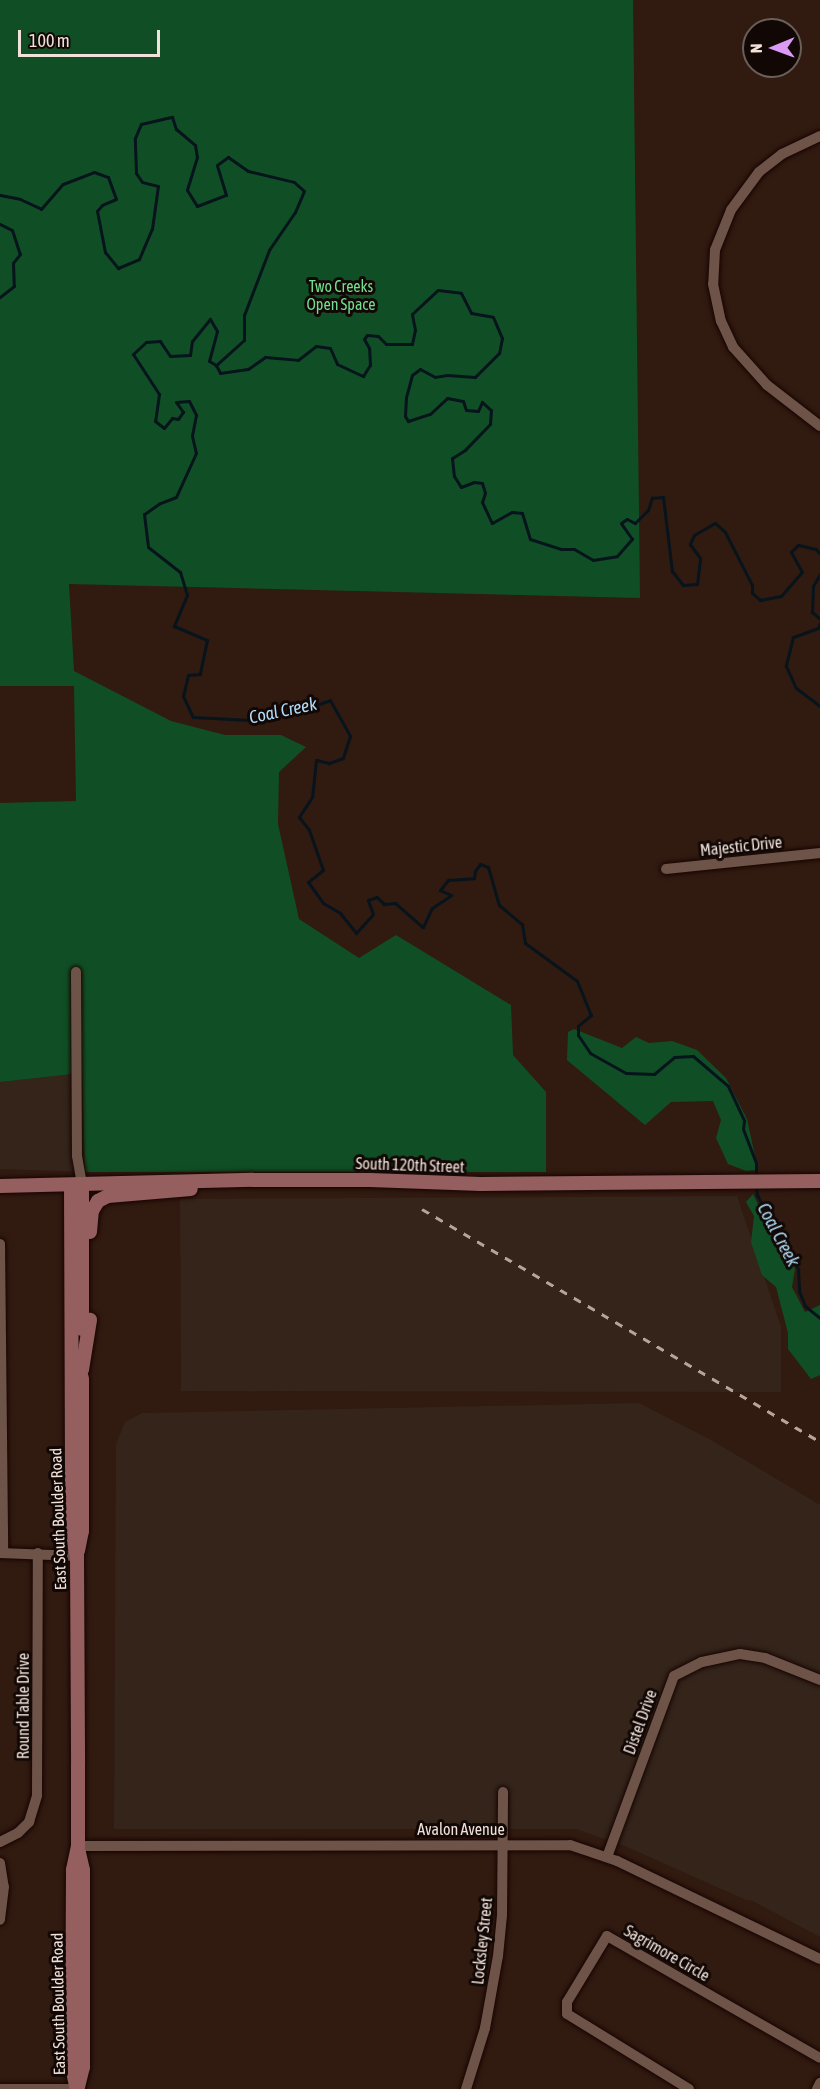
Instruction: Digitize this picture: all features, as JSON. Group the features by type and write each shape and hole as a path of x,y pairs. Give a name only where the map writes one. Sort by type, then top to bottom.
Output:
{"main road":[{"name":"South 120th Street","path":"0,1186 253,1180 380,1180 481,1184 820,1181"},
{"path":"78,1556 82,1531 82,1370 90,1329 90,1222 98,1201 118,1193 172,1191 253,1180"},
{"name":"East South Boulder Road","path":"76,1184 82,1370"},
{"name":"East South Boulder Road","path":"76,1184 72,1537 78,1556 78,1846 73,1870 72,2068 77,2089"}],"street":[{"path":"820,136 782,154 759,172 731,210 715,250 713,284 720,321 733,347 767,385 820,426"},
{"name":"Majestic Drive","path":"666,869 820,853"},
{"name":"East South Boulder Road","path":"76,972 76,1184"},
{"path":"0,1244 2,1553 78,1556"},
{"name":"Round Table Drive","path":"0,1842 18,1833 29,1822 36,1807 38,1553"},
{"name":"Distel Drive","path":"607,1857 674,1676 702,1662 740,1654 769,1660 820,1680"},
{"name":"Locksley Street","path":"466,2089 485,2028 498,1956 502,1915 503,1792"},
{"name":"Avalon Avenue","path":"78,1846 570,1845 607,1857 820,1959"},
{"path":"0,1863 4,1887 0,1920"},
{"name":"Sagrimore Circle","path":"689,2089 567,2014 567,2002 607,1936 820,2058"},
{"path":"817,2089 820,2083"},
{"path":"0,2089 77,2089"}],"shaded area":[{"path":"82,1073 85,1172 0,1169 0,1082"},
{"path":"737,1196 781,1327 781,1392 181,1391 180,1199"},
{"path":"639,1403 713,1441 820,1505 820,1937 751,1900 746,1900 625,1846 576,1829 114,1829 116,1444 125,1422 142,1413"}],"green space":[{"name":"Two Creeks Open Space","path":"0,0 633,0 640,598 69,584 74,671 171,721 225,735 281,735 306,747 279,772 278,824 299,919 359,958 396,935 511,1005 513,1055 546,1092 546,1172 85,1172 82,1073 0,1082 0,803 76,801 74,686 0,686"},
{"path":"574,1029 622,1048 636,1037 649,1043 672,1041 697,1050 726,1078 747,1119 758,1170 746,1171 728,1164 716,1138 721,1120 713,1101 671,1102 645,1125 567,1060 568,1032"},
{"path":"753,1194 770,1229 795,1269 792,1287 805,1312 820,1305 820,1375 811,1379 788,1349 788,1333 776,1287 762,1275 751,1242 754,1216 746,1202"}],"waterway":[{"name":"Coal Creek","path":"0,195 20,199 41,209 63,184 94,172 108,177 116,199 102,205 97,211 105,252 118,268 139,259 152,229 158,186 142,182 136,173 135,138 141,124 172,117 176,129 195,145 197,157 187,190 197,206 226,195 217,165 228,157 248,171 294,182 304,191 295,212 269,250 244,315 244,340 216,365 209,361 217,331 210,319 192,341 190,355 170,356 160,341 146,342 133,354 159,394 155,421 164,428 172,418 178,419 183,412 176,402 189,401 196,415 192,436 196,453 176,497 160,503 144,514 148,547 180,572 187,595 174,626 207,640 200,674 188,675 183,696 193,717 250,720 296,712 330,700 350,736 343,758 329,763 316,760 312,797 299,817 309,830 323,870 308,882 323,903 340,913 356,933 373,914 368,900 377,897 384,904 395,903 423,927 432,908 451,895 440,890 448,880 474,878 475,871 480,864 488,867 499,905 522,924 525,943 577,981 591,1015 578,1026 578,1035 590,1053 626,1073 654,1074 674,1057 693,1056 728,1086 744,1121 743,1129 756,1163 756,1177"},
{"name":"Coal Creek","path":"0,224 12,230 20,254 13,263 14,286 0,297"},
{"path":"216,365 220,373 248,369 265,357 298,360 316,346 330,348 337,364 363,376 370,365 369,348 364,339 367,335 378,336 386,344 412,344 415,330 412,314 438,290 461,293 471,313 493,317 502,338 499,353 475,377 447,375 435,377 420,369 412,375 406,397 405,416 408,421 430,414 447,398 463,401 466,410 478,411 482,402 491,410 490,424 465,450 452,458 454,476 461,487 474,482 482,483 485,493 482,502 492,523 512,512 522,513 530,539 561,549 574,549 593,560 617,556 632,539 621,523 627,519 635,523 648,510 652,498 663,497 672,571 683,585 697,584 700,558 690,544 694,535 715,523 725,532 752,585 752,593 760,600 781,596 802,572 791,552 798,545 816,549 820,554"},
{"path":"820,574 813,586 812,612 820,619"},
{"path":"820,623 818,628 793,637 786,666 796,688 820,706"},
{"name":"Coal Creek","path":"756,1186 757,1195 798,1269 799,1291 805,1306 820,1318"}],"railway":[{"path":"422,1209 820,1442"}]}
